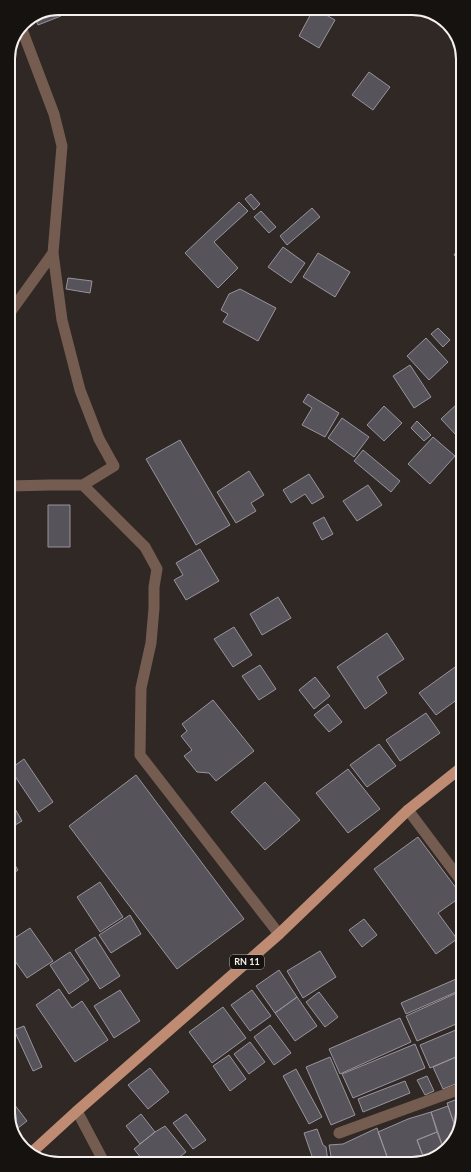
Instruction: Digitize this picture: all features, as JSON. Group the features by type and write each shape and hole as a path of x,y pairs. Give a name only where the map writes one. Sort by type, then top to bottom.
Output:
{"main road":[{"name":"RN 11","path":"35,1150 279,934 408,810 456,772"}],"street":[{"path":"15,486 83,485 114,466 99,439 80,390 62,320 52,253 62,146 54,114 23,33"},
{"path":"15,305 52,253"},
{"path":"83,485 145,547 157,569 154,587 151,643 141,688 140,755 279,934"},
{"path":"408,810 456,874"},
{"path":"339,1133 456,1091"},
{"path":"77,1111 101,1157"}],"building":[{"path":"61,15 61,16 38,25 36,21 42,18"},
{"path":"310,15 326,15 335,20 319,48 299,36"},
{"path":"369,72 390,87 373,110 352,95"},
{"path":"251,194 260,204 254,210 245,199"},
{"path":"239,202 248,211 214,242 238,268 218,288 185,253"},
{"path":"312,208 320,217 287,245 280,236"},
{"path":"261,211 276,227 269,233 254,217"},
{"path":"283,247 305,263 291,283 268,267"},
{"path":"318,253 350,272 335,297 303,277"},
{"path":"68,278 92,281 90,293 66,289"},
{"path":"240,289 276,308 258,341 223,322 228,314 221,310 229,294"},
{"path":"438,328 450,340 443,347 431,334"},
{"path":"426,338 448,362 429,380 407,356"},
{"path":"410,365 431,397 414,408 393,376"},
{"path":"308,394 339,413 325,437 302,425 312,408 303,402"},
{"path":"456,405 456,435 441,419"},
{"path":"384,406 402,423 384,441 367,425"},
{"path":"342,418 369,437 354,457 328,438"},
{"path":"417,421 431,435 424,441 411,428"},
{"path":"433,437 455,456 430,484 408,464"},
{"path":"180,440 230,525 196,545 146,459"},
{"path":"363,450 400,481 391,492 354,461"},
{"path":"249,471 264,495 251,503 256,511 236,523 217,492"},
{"path":"309,474 324,497 312,504 305,494 291,503 283,490"},
{"path":"368,485 382,505 357,521 343,501"},
{"path":"48,505 70,505 70,547 48,547"},
{"path":"324,517 333,534 322,540 313,523"},
{"path":"200,549 219,581 186,600 174,580 183,575 176,563"},
{"path":"278,597 291,618 262,635 250,614"},
{"path":"234,627 252,655 233,667 214,639"},
{"path":"387,633 404,659 377,677 387,693 365,709 337,667"},
{"path":"260,665 276,689 259,700 242,676"},
{"path":"456,666 456,700 436,715 419,693"},
{"path":"315,677 330,696 314,709 299,690"},
{"path":"213,700 254,751 216,781 209,773 197,772 184,756 192,750 181,736 187,731 182,724"},
{"path":"328,704 342,722 329,732 314,715"},
{"path":"426,713 440,733 400,761 386,740"},
{"path":"379,744 396,766 367,787 350,765"},
{"path":"24,759 53,802 39,812 15,776 15,765"},
{"path":"348,769 380,809 348,833 316,793"},
{"path":"136,775 244,919 177,969 69,826"},
{"path":"265,782 300,820 265,850 231,812"},
{"path":"15,809 22,821 15,825"},
{"path":"418,837 456,888 456,900 438,913 456,940 436,954 374,869"},
{"path":"15,865 18,870 15,872"},
{"path":"100,882 123,917 100,932 77,897"},
{"path":"130,915 141,934 111,953 99,935"},
{"path":"364,919 377,935 362,947 349,930"},
{"path":"30,928 53,961 27,978 15,961 15,938"},
{"path":"95,937 120,976 100,989 75,950"},
{"path":"320,951 336,977 303,998 287,971"},
{"path":"70,952 89,980 69,994 50,965"},
{"path":"279,970 297,997 275,1013 256,986"},
{"path":"456,979 456,992 406,1014 401,1003"},
{"path":"59,989 72,1008 82,1001 108,1040 75,1062 36,1005"},
{"path":"120,990 140,1021 114,1038 94,1006"},
{"path":"252,990 271,1016 250,1031 231,1005"},
{"path":"319,992 338,1017 325,1027 306,1002"},
{"path":"456,993 456,1024 417,1041 406,1016"},
{"path":"297,997 317,1026 295,1041 275,1013"},
{"path":"223,1007 246,1038 212,1063 189,1032"},
{"path":"400,1018 411,1042 340,1074 329,1049"},
{"path":"270,1025 291,1053 274,1065 254,1037"},
{"path":"24,1026 42,1067 33,1071 15,1030"},
{"path":"456,1030 456,1057 430,1068 420,1045"},
{"path":"250,1042 265,1062 249,1074 234,1054"},
{"path":"415,1044 425,1068 353,1098 342,1074"},
{"path":"229,1055 246,1079 230,1091 213,1066"},
{"path":"330,1057 355,1115 331,1125 306,1067"},
{"path":"456,1057 456,1084 443,1089 433,1067"},
{"path":"150,1068 169,1092 148,1109 128,1085"},
{"path":"296,1069 322,1117 309,1124 283,1076"},
{"path":"427,1076 434,1091 425,1095 417,1080"},
{"path":"405,1081 410,1093 363,1112 358,1099"},
{"path":"456,1100 454,1125 447,1103"},
{"path":"15,1105 27,1121 18,1128"},
{"path":"448,1106 454,1125 449,1137 442,1145 431,1112"},
{"path":"431,1112 437,1132 417,1140 423,1156 387,1157 378,1132 408,1119"},
{"path":"141,1114 155,1132 140,1144 126,1126"},
{"path":"186,1114 206,1140 193,1149 173,1123"},
{"path":"165,1126 186,1152 180,1157 140,1157 134,1149"},
{"path":"377,1128 387,1157 331,1157 329,1145 343,1144"},
{"path":"317,1129 323,1145 326,1147 327,1157 312,1157 304,1133"},
{"path":"437,1132 442,1145 434,1151 423,1156 417,1140"}]}
